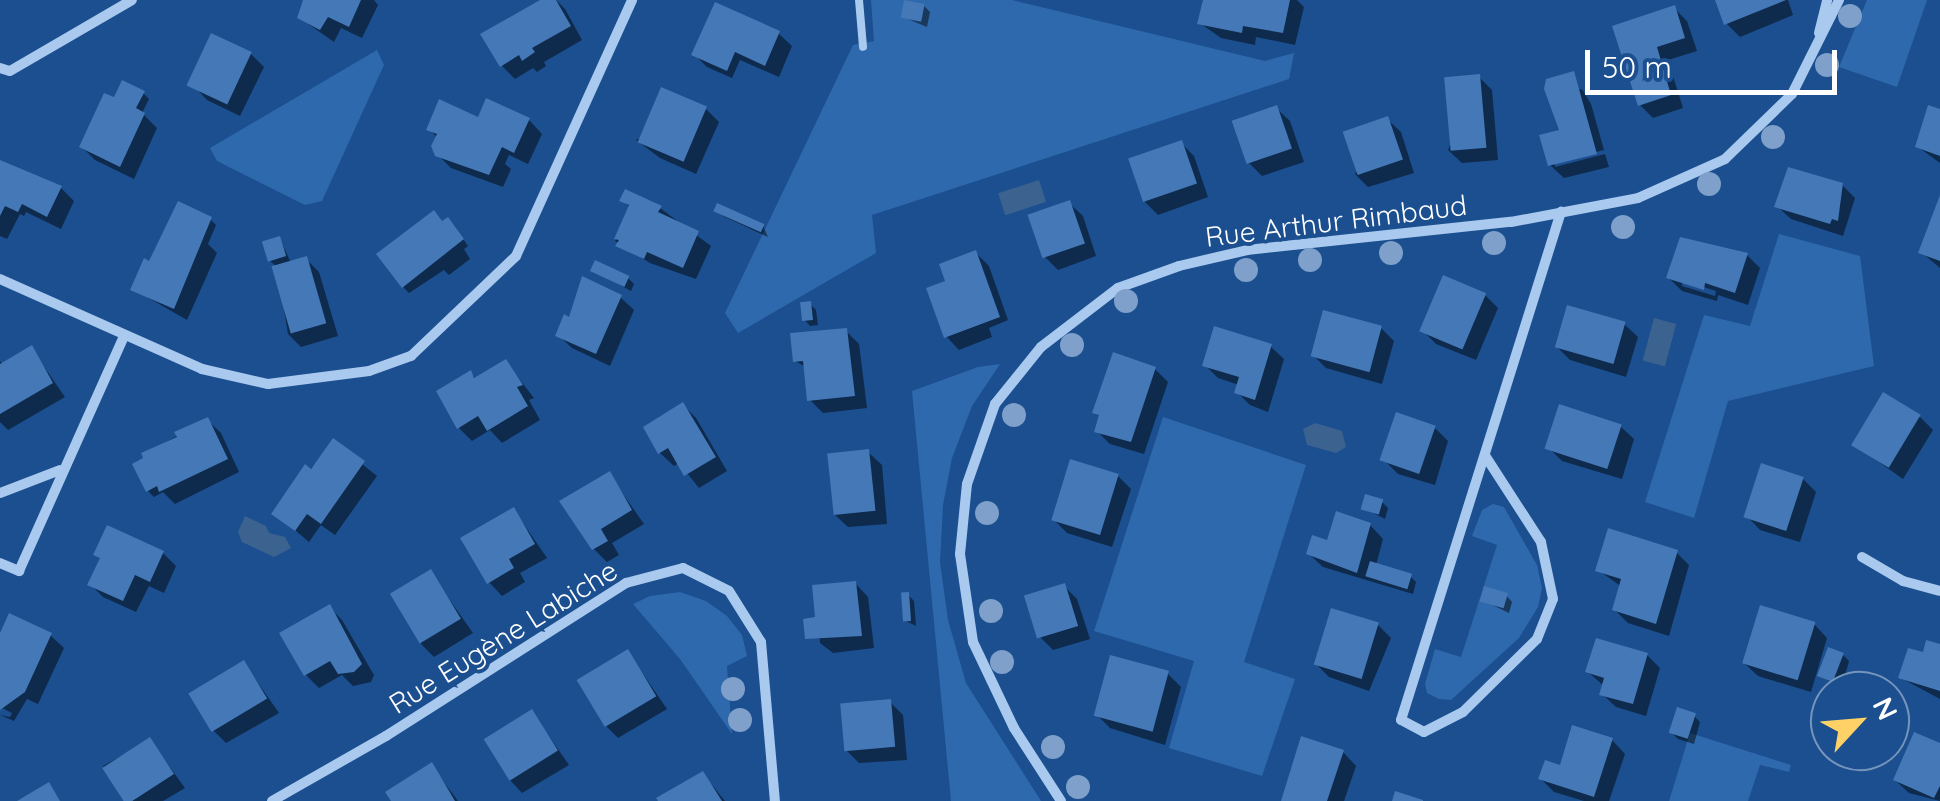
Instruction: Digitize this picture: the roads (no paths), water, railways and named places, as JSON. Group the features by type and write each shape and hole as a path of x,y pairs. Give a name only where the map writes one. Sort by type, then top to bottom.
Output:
{"street":[{"path":"0,68 10,72 132,0"},
{"path":"0,278 202,369 268,384 369,371 412,356 516,256 632,0"},
{"name":"Rue Arthur Rimbaud","path":"1815,53 1827,0"},
{"name":"Rue Arthur Rimbaud","path":"1061,801 1014,728 973,642 960,554 967,484 995,404 1016,373 1080,313 1118,288 1179,266 1247,250 1561,212 1638,198 1724,159 1792,94 1839,0"},
{"path":"1486,457 1540,542 1552,599 1537,639 1464,712 1424,732 1401,720 1561,212"},
{"path":"0,563 19,571 60,470 124,336"},
{"path":"0,493 60,470"},
{"path":"1862,558 1903,580 1940,591"},
{"name":"Rue Eugène Labiche","path":"272,801 386,736 626,584 683,568 729,591 760,642 775,801"}],"lane":[{"path":"858,0 862,47"}]}
